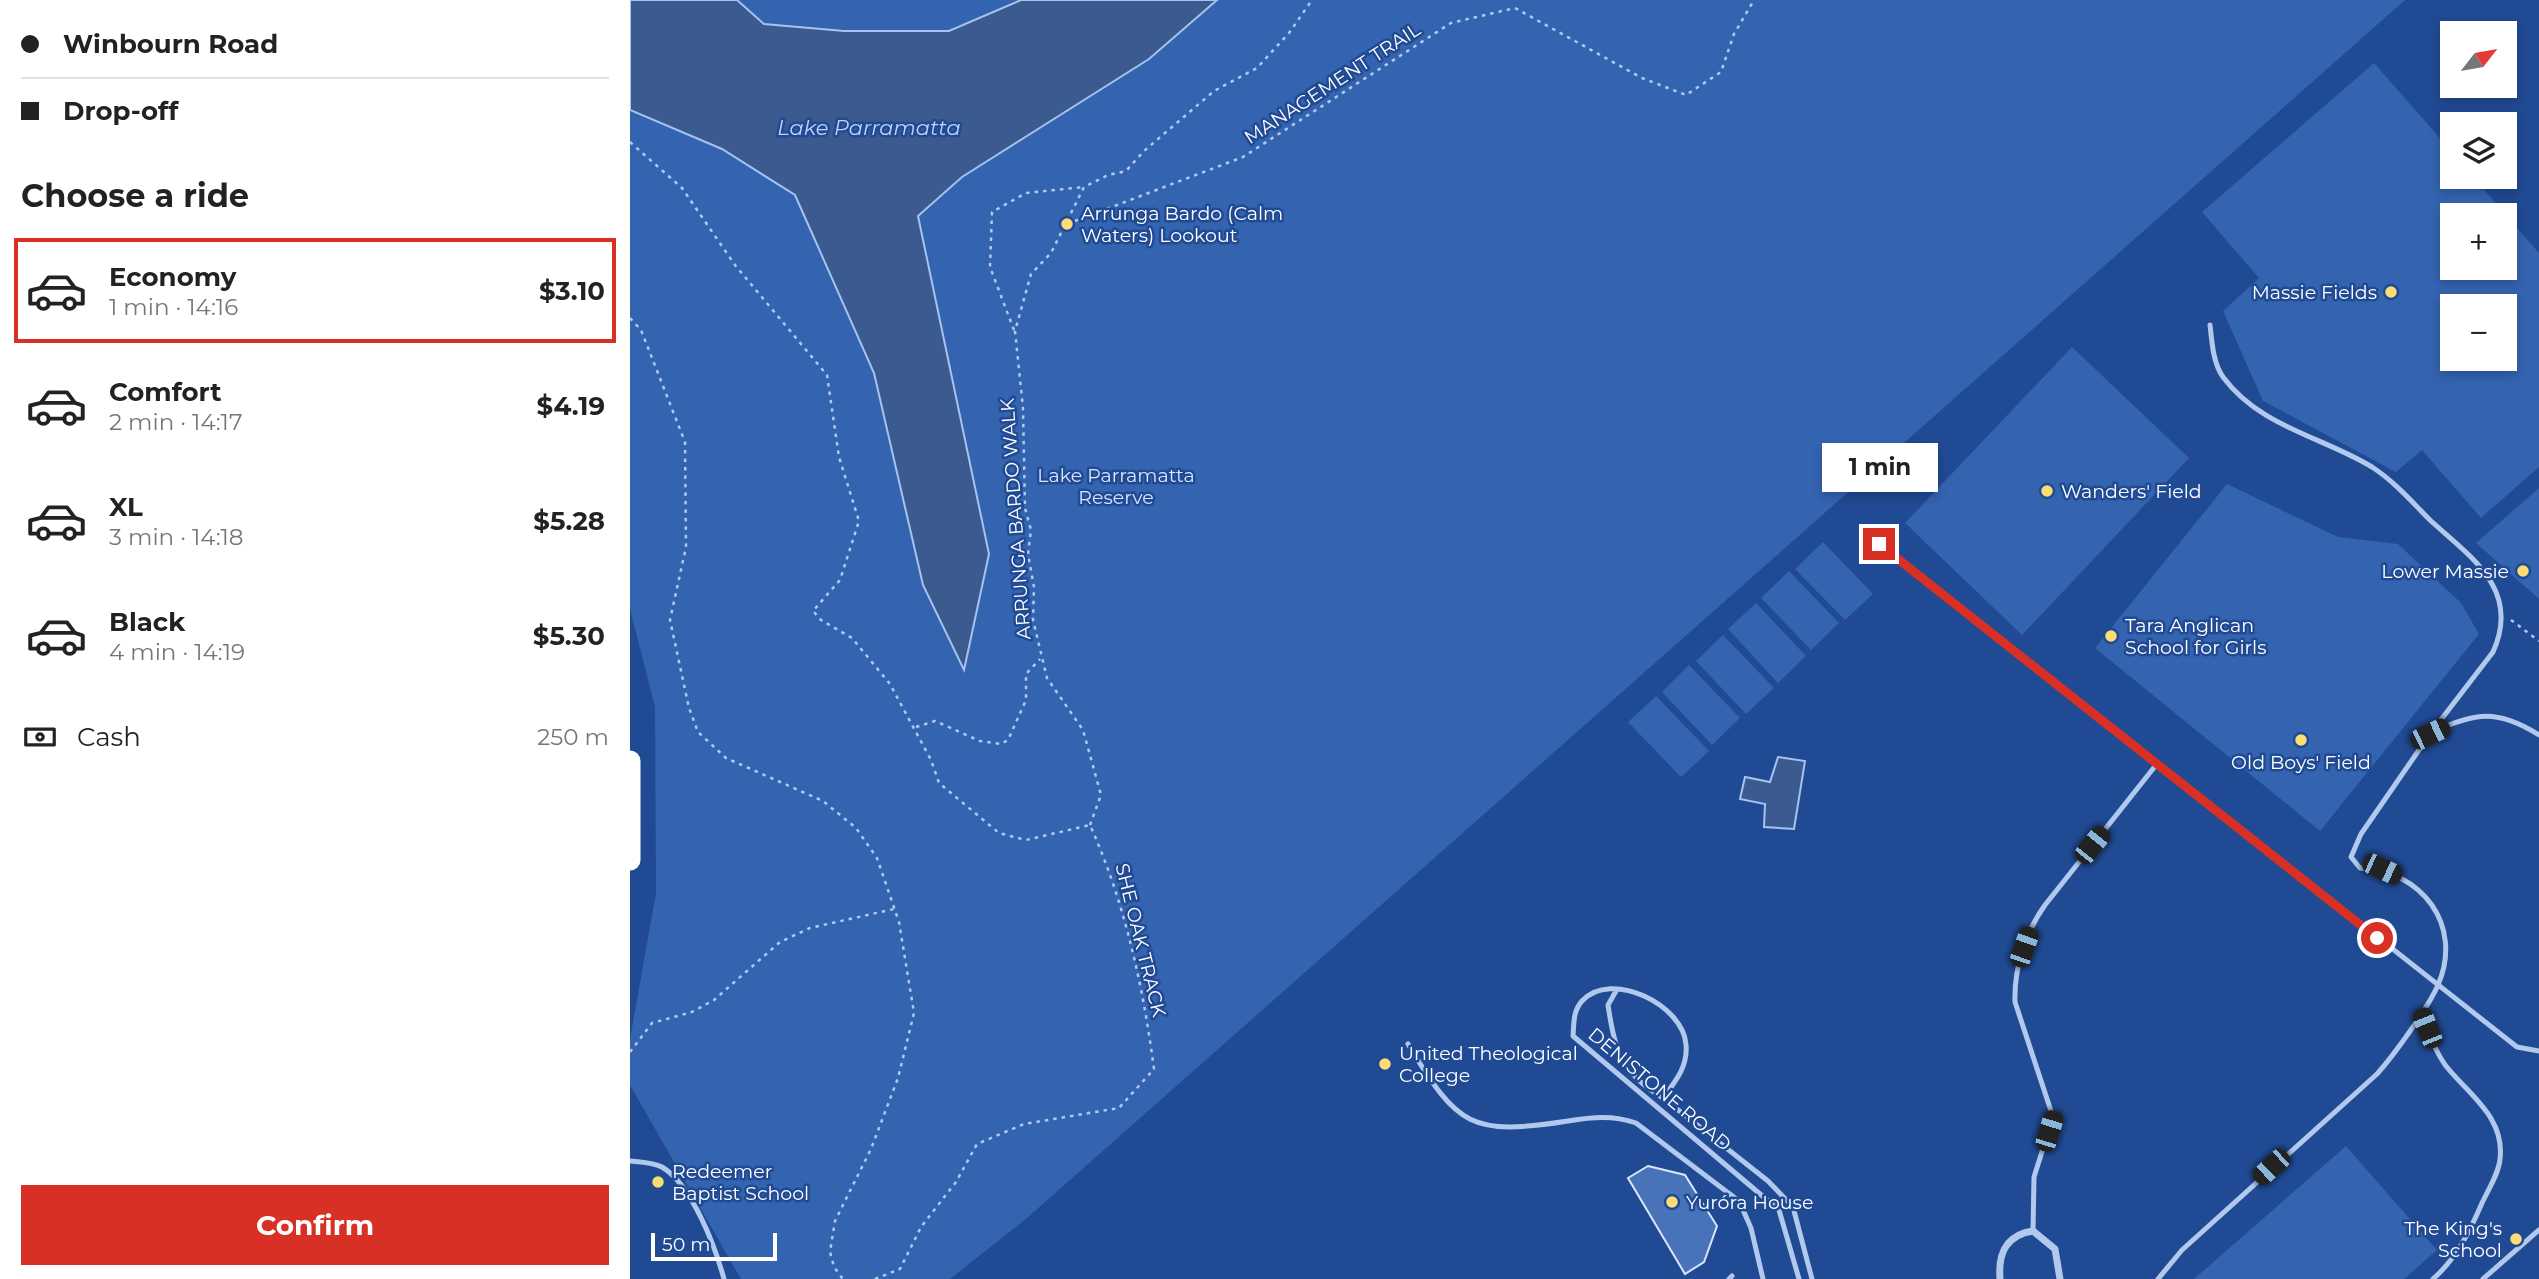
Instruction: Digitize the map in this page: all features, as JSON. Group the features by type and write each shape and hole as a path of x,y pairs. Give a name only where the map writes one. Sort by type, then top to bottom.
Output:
{"highway":[{"path":"630,761 630,860"}],"street":[{"path":"2000,1279 2001,1252 2009,1241 2021,1233 2033,1231 2055,1249 2060,1279"}],"lane":[{"path":"2158,1279 2182,1250 2377,1074 2398,1052 2438,986 2445,962 2444,939 2438,915 2426,895 2406,880 2382,869 2360,868 2351,858 2361,834 2430,734 2493,652 2499,638 2502,614 2497,592 2485,569 2398,487 2371,467 2266,418 2240,396 2221,375 2210,326"},
{"path":"1879,544 2517,1047 2539,1051"},
{"path":"2430,734 2470,716 2494,716 2518,722 2539,735"},
{"path":"2033,1231 2034,1177 2053,1117 2015,1002 2014,985 2024,947 2031,924 2157,765"},
{"path":"1616,990 1608,1005 1617,1053 1635,1078 1663,1098"},
{"name":"DENISTONE ROAD","path":"1799,1279 1779,1210 1573,1036 1574,1014 1583,999 1592,993 1630,991 1657,1002 1678,1020 1687,1044 1684,1060 1676,1082 1663,1098 1769,1181 1793,1207 1812,1279"},
{"path":"2420,1013 2445,1064 2491,1116 2498,1128 2501,1143 2500,1162 2472,1226 2451,1259 2433,1279"},
{"path":"1408,1044 1442,1098 1465,1117 1491,1127 1516,1129 1618,1116 1636,1122 1739,1201 1751,1228 1763,1279"},
{"path":"630,1161 653,1163 674,1176 706,1230 724,1279"},
{"path":"2483,1279 2539,1230"}],"path":[{"path":"1015,331 990,267 992,212 1026,194 1084,187 1108,175 1126,171 1144,151 1214,91 1257,68 1289,33 1312,0"},
{"name":"MANAGEMENT TRAIL","path":"1067,224 1243,157 1451,23 1516,8 1642,78 1686,95 1721,72 1734,34 1754,0"},
{"path":"630,142 682,188 735,265 827,375 839,457 859,521 840,580 813,611 852,638 890,684 915,728 939,783 999,833 1026,840 1090,825"},
{"name":"ARRUNGA BARDO WALK","path":"1084,187 1051,253 1031,274 1015,331 1023,408 1025,508 1031,530 1028,554 1034,587 1033,620 1040,659 1047,678 1083,730 1101,795 1090,825"},
{"path":"630,318 641,330 685,442 686,547 670,620 689,708 698,732 726,758 823,801 856,828 877,858 894,909 914,1013 893,1090 871,1149 835,1221 830,1252 834,1267 842,1278 846,1279"},
{"path":"2502,614 2539,641"},
{"path":"915,728 935,721 981,741 1001,744 1008,740 1026,700 1026,674 1040,659"},
{"name":"SHE OAK TRACK","path":"875,1279 900,1269 921,1227 956,1182 977,1144 1024,1124 1119,1108 1154,1069 1139,977 1110,870 1090,825"},
{"path":"630,1052 652,1023 692,1012 714,1000 780,942 810,928 894,909"}],"green space":[{"name":"Lake Parramatta Reserve","path":"630,0 2405,0 1027,1218 950,1279 741,1279 630,1085 630,1039 656,893 655,707 630,609"},
{"name":"Massie Fields","path":"2374,63 2440,138 2440,189 2483,189 2496,203 2440,203 2440,280 2517,280 2517,228 2539,253 2539,467 2481,518 2422,450 2396,472 2263,401 2223,311 2259,278 2202,212"},
{"name":"Wanders' Field","path":"2072,347 2189,458 2022,635 1905,523"},
{"name":"Old Boys' Field","path":"2227,484 2338,537 2398,544 2461,603 2479,634 2320,831 2095,648"},
{"name":"Lower Massie","path":"2539,488 2539,599 2476,543"},
{"path":"1823,542 1873,594 1845,620 1795,569"},
{"path":"1789,571 1839,623 1811,650 1761,598"},
{"path":"1756,603 1806,656 1778,683 1728,629"},
{"path":"1723,635 1774,688 1746,714 1696,661"},
{"path":"1689,665 1740,718 1712,745 1662,692"},
{"path":"1656,696 1709,751 1681,777 1628,722"},
{"path":"2346,1146 2437,1250 2404,1279 2194,1279"}],"water":[{"name":"Lake Parramatta","path":"630,0 737,0 764,24 844,31 949,31 1021,0 1217,0 1149,59 962,177 918,216 989,554 964,670 923,585 874,373 795,195 722,149 630,110"},
{"path":"1778,757 1805,761 1794,829 1764,827 1765,804 1740,799 1745,777 1770,782"}],"building":[{"name":"Yuróra House","path":"1648,1166 1685,1175 1717,1226 1704,1262 1685,1274 1628,1178"}],"place":[{"name":"Arrunga Bardo (Calm Waters) Lookout","path":"1067,224"},
{"name":"Massie Fields","path":"2391,292"},
{"name":"Wanders' Field","path":"2047,491"},
{"name":"Lower Massie","path":"2523,571"},
{"name":"Tara Anglican School for Girls","path":"2111,636"},
{"name":"Old Boys' Field","path":"2301,740"},
{"name":"United Theological College","path":"1385,1064"},
{"name":"Redeemer Baptist School","path":"658,1182"},
{"name":"Yuróra House","path":"1672,1202"},
{"name":"The King's School","path":"2516,1239"}],"route":[{"path":"1879,544 2377,938"}]}
